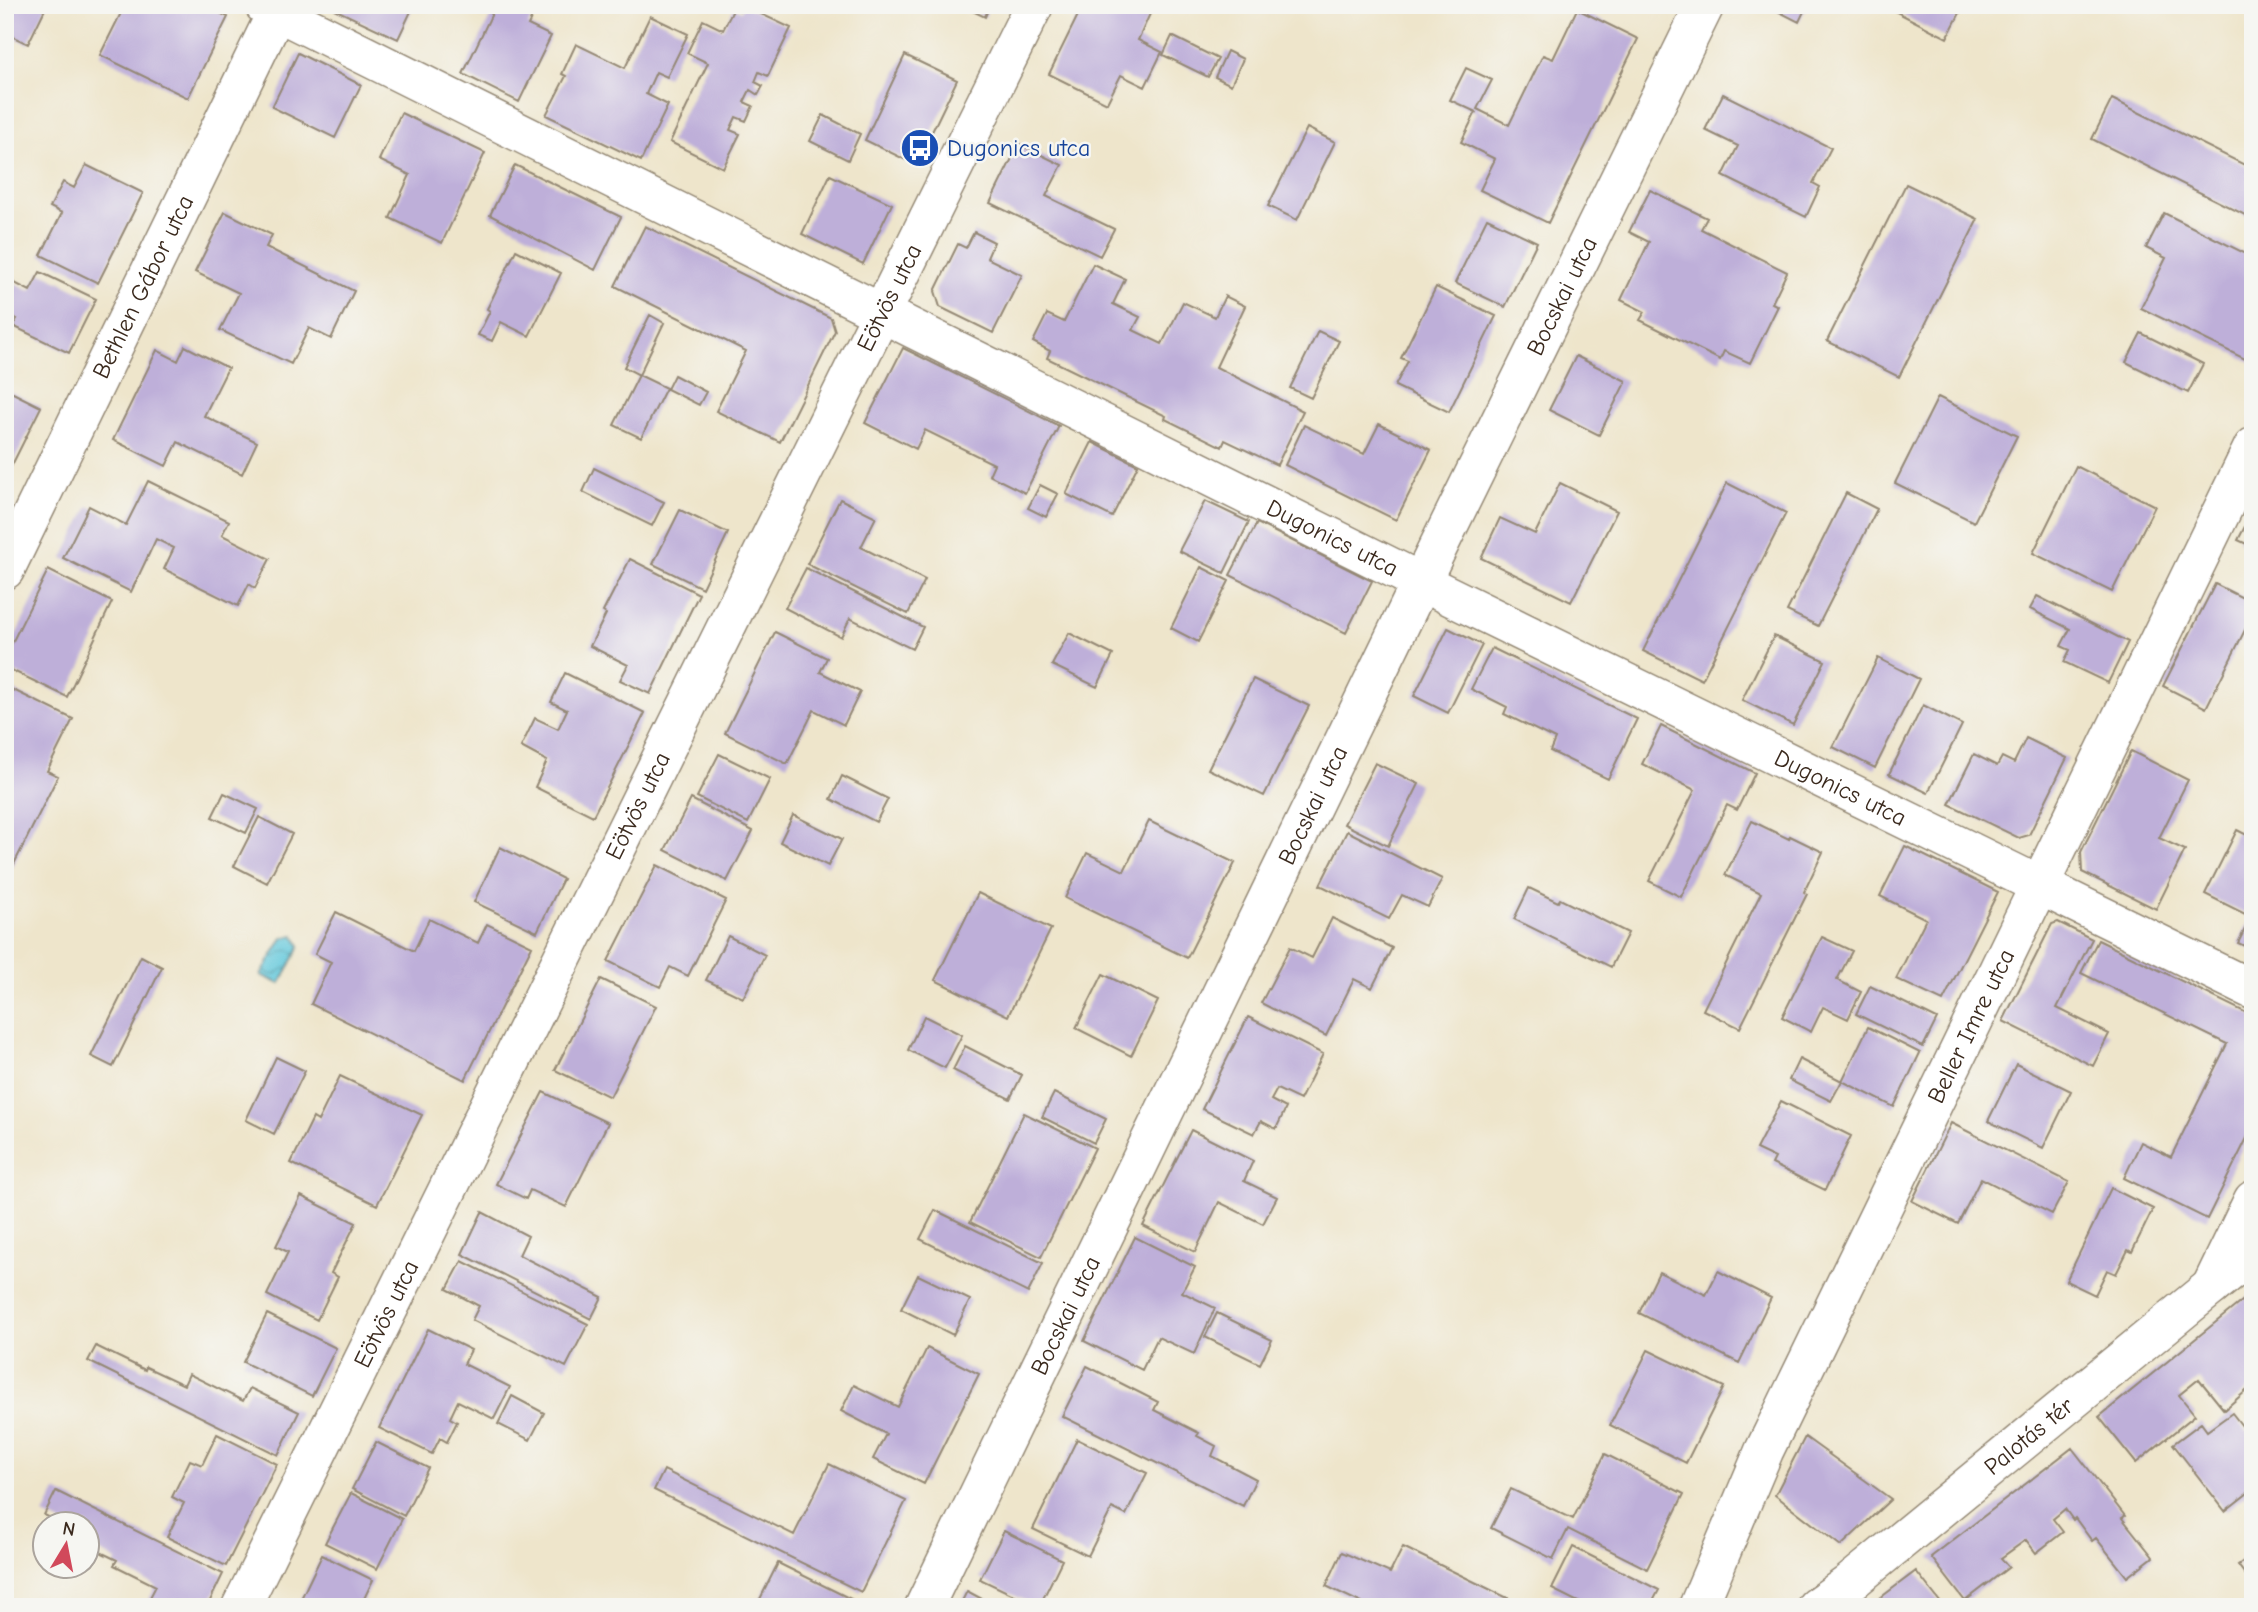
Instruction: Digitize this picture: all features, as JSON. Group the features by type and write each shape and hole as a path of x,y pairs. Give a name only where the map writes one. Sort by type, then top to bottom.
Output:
{"street":[{"name":"Eötvös utca","path":"241,1607 1034,5"},
{"name":"Bocskai utca","path":"924,1607 1421,582 1705,5"},
{"name":"Dugonics utca","path":"273,7 882,315 2253,990"},
{"name":"Bethlen Gábor utca","path":"5,570 273,7"},
{"name":"Beller Imre utca","path":"1698,1607 1764,1451 2253,447"},
{"name":"Palotás tér","path":"2211,1287 2253,1200"},
{"name":"Palotás tér","path":"1816,1607 1847,1585 2253,1253"}],"water":[{"path":"294,935 300,946 280,984 261,975 283,938"}],"building":[{"path":"5,5 47,5 28,44 5,33"},
{"path":"125,5 204,5 228,17 188,98 100,55"},
{"path":"332,5 414,5 398,39 334,9"},
{"path":"496,5 538,5 528,25 551,36 519,102 463,74"},
{"path":"960,5 990,5 985,17"},
{"path":"1083,5 1154,5 1138,40 1162,52 1145,87 1121,75 1107,103 1049,74"},
{"path":"1766,5 1807,5 1799,22"},
{"path":"1883,5 1950,5 1961,11 1947,38"},
{"path":"744,6 791,28 768,76 759,72 755,82 763,86 758,95 750,90 744,102 753,106 746,121 736,117 730,130 740,134 723,168 670,142 708,63 687,53 703,20 723,30 734,8 741,11"},
{"path":"1577,9 1638,39 1548,223 1480,190 1495,159 1461,142 1476,112 1450,100 1466,68 1492,80 1477,109 1509,125 1543,55 1553,59"},
{"path":"650,16 688,34 667,77 656,72 646,94 668,105 641,161 546,115 566,76 562,74 576,44 625,68"},
{"path":"1172,36 1218,59 1208,77 1163,55"},
{"path":"1227,51 1243,59 1231,85 1215,77"},
{"path":"298,53 361,85 335,138 272,107"},
{"path":"905,55 957,80 916,165 865,140"},
{"path":"1723,94 1831,148 1813,183 1820,187 1806,217 1723,176 1738,146 1705,130"},
{"path":"2112,99 2253,169 2253,219 2092,139"},
{"path":"401,113 485,153 442,243 390,218 410,175 379,160"},
{"path":"823,115 860,134 848,160 810,141"},
{"path":"1307,128 1335,142 1297,220 1268,206"},
{"path":"1019,144 1062,165 1046,196 1114,229 1100,256 990,203"},
{"path":"86,165 143,193 98,283 41,255 62,213 50,207 63,182 74,188"},
{"path":"515,165 621,217 595,270 490,215"},
{"path":"830,175 892,204 863,264 802,234"},
{"path":"1906,184 1978,219 1899,377 1827,341"},
{"path":"1650,190 1707,218 1701,229 1787,272 1772,303 1778,306 1750,363 1724,351 1720,360 1640,320 1645,312 1621,300 1649,242 1629,232"},
{"path":"225,212 272,235 266,247 354,291 331,339 309,328 291,364 220,330 239,293 195,272"},
{"path":"2164,213 2246,254 2253,240 2253,363 2141,308 2166,258 2146,248"},
{"path":"1487,218 1537,242 1505,307 1455,283"},
{"path":"645,226 831,318 835,331 780,442 716,411 746,351 615,286"},
{"path":"974,232 994,242 987,258 1022,275 993,333 940,307 935,291 958,244 966,248"},
{"path":"516,250 561,273 529,336 501,322 492,341 478,335 490,311 487,309"},
{"path":"1093,264 1125,279 1113,304 1140,317 1133,330 1162,344 1183,302 1215,317 1225,296 1245,306 1216,367 1303,411 1277,465 1225,440 1222,447 1165,419 1166,416 1047,358 1050,351 1033,342 1047,314 1064,322"},
{"path":"40,272 96,299 69,353 13,326 17,319 5,313 5,278 30,291"},
{"path":"1436,287 1496,316 1449,412 1395,386 1408,361 1401,358"},
{"path":"650,315 664,323 639,375 624,367"},
{"path":"1318,331 1339,341 1311,398 1290,388"},
{"path":"2141,333 2203,364 2188,393 2126,362"},
{"path":"185,346 228,368 204,416 257,442 242,474 178,442 166,466 113,440 157,350 178,361"},
{"path":"903,348 1059,426 1025,493 989,475 994,464 925,430 916,449 865,423"},
{"path":"1576,356 1626,381 1599,435 1549,410"},
{"path":"639,375 666,388 641,438 614,425"},
{"path":"674,375 706,392 699,405 667,389"},
{"path":"5,389 41,407 5,479"},
{"path":"1938,397 2017,436 1974,522 1895,483"},
{"path":"1379,424 1431,450 1396,520 1285,465 1304,425 1364,454"},
{"path":"1092,442 1138,465 1112,517 1066,494"},
{"path":"2076,466 2155,506 2112,592 2033,553"},
{"path":"594,468 664,502 652,526 583,492"},
{"path":"148,481 229,521 222,535 270,559 255,588 249,584 238,606 164,569 174,548 156,539 131,592 63,558 89,506 126,525"},
{"path":"1560,483 1617,511 1571,602 1481,558 1500,518 1535,534"},
{"path":"1727,483 1786,513 1702,680 1643,651"},
{"path":"1040,485 1058,494 1046,517 1028,508"},
{"path":"1846,493 1877,509 1818,626 1787,611"},
{"path":"840,499 876,517 861,547 925,580 908,614 807,564"},
{"path":"1205,501 1249,522 1224,573 1179,551"},
{"path":"680,510 728,533 702,588 653,564"},
{"path":"2253,511 2253,547 2238,540"},
{"path":"1257,523 1372,581 1346,633 1230,575"},
{"path":"630,559 699,594 650,694 620,680 628,665 590,646 606,614 603,612"},
{"path":"1201,567 1229,581 1198,642 1171,628"},
{"path":"806,568 923,627 912,649 850,618 841,637 785,608"},
{"path":"48,570 112,602 67,697 5,667 5,657"},
{"path":"2215,584 2253,603 2253,614 2206,708 2163,686"},
{"path":"2037,596 2128,642 2108,683 2064,662 2070,650 2061,646 2070,629 2030,609"},
{"path":"1448,628 1482,645 1448,713 1414,696"},
{"path":"775,632 827,658 820,672 860,692 844,725 814,710 787,764 725,733"},
{"path":"1069,633 1113,655 1097,687 1052,665"},
{"path":"1774,636 1825,661 1793,725 1742,700"},
{"path":"1492,648 1637,719 1608,779 1550,751 1555,739 1504,714 1507,707 1471,689"},
{"path":"1878,658 1919,679 1875,768 1833,747"},
{"path":"565,673 645,713 593,816 535,787 547,761 521,747 535,718 558,729 567,710 551,702"},
{"path":"1253,679 1309,706 1264,796 1208,769"},
{"path":"5,686 73,719 47,771 58,776 5,882"},
{"path":"1923,705 1962,725 1928,793 1889,774"},
{"path":"1661,726 1755,773 1737,810 1727,805 1681,897 1649,881 1695,790 1642,764"},
{"path":"2026,738 2067,758 2029,835 2019,838 1949,804 1974,754 1997,766 2002,757 2014,763"},
{"path":"2131,751 2188,780 2159,838 2185,850 2156,909 2082,872 2081,852"},
{"path":"719,754 770,779 748,823 697,797"},
{"path":"1375,763 1419,784 1388,846 1344,824"},
{"path":"842,776 888,799 876,822 831,799"},
{"path":"224,793 258,809 246,833 212,817"},
{"path":"691,799 753,831 727,881 665,850"},
{"path":"793,815 842,839 828,866 780,842"},
{"path":"259,817 292,834 267,883 234,866"},
{"path":"1149,821 1235,863 1187,958 1065,898 1087,853 1124,871"},
{"path":"1752,821 1823,852 1804,892 1807,894 1740,1028 1703,1010 1761,893 1725,875"},
{"path":"2237,830 2253,838 2253,904 2247,915 2205,894"},
{"path":"1347,831 1442,879 1428,907 1402,895 1389,919 1320,885"},
{"path":"1905,846 1998,892 1943,1001 1896,979 1926,919 1880,896"},
{"path":"500,847 563,879 537,932 474,902"},
{"path":"657,865 726,900 688,976 670,967 660,987 608,961"},
{"path":"1529,888 1558,902 1560,899 1628,933 1611,967 1514,919"},
{"path":"978,893 1051,929 1008,1016 935,980"},
{"path":"336,912 414,951 429,919 478,943 487,924 532,946 465,1080 311,1004 331,962 315,954"},
{"path":"2253,913 2253,950 2238,943"},
{"path":"1332,918 1392,948 1372,988 1354,979 1326,1036 1261,1003 1290,947 1312,958"},
{"path":"2058,922 2092,939 2057,1008 2109,1034 2093,1066 2003,1021 2052,924"},
{"path":"728,936 765,955 743,998 706,980"},
{"path":"1822,937 1852,951 1837,980 1861,992 1848,1019 1823,1007 1811,1032 1782,1017"},
{"path":"2098,940 2253,1016 2253,1126 2207,1219 2124,1178 2141,1142 2171,1157 2227,1044 2081,973"},
{"path":"141,956 162,967 113,1067 91,1056"},
{"path":"1103,974 1158,1001 1131,1056 1076,1028"},
{"path":"601,979 656,1006 610,1097 555,1070"},
{"path":"1870,986 1937,1019 1923,1047 1856,1014"},
{"path":"924,1016 962,1035 945,1068 908,1050"},
{"path":"1248,1017 1323,1054 1300,1100 1277,1089 1271,1100 1286,1108 1276,1129 1261,1121 1254,1134 1202,1109"},
{"path":"1868,1027 1920,1053 1894,1107 1842,1081"},
{"path":"965,1046 1022,1075 1010,1099 953,1070"},
{"path":"276,1057 305,1071 274,1134 246,1120"},
{"path":"1799,1059 1842,1081 1831,1101 1789,1080"},
{"path":"2016,1064 2071,1091 2043,1148 1988,1121"},
{"path":"340,1076 422,1115 377,1205 291,1163 313,1118 318,1121"},
{"path":"543,1092 608,1123 566,1207 530,1190 526,1199 496,1184"},
{"path":"1054,1093 1106,1119 1094,1143 1042,1117"},
{"path":"1781,1101 1851,1136 1825,1190 1772,1164 1775,1158 1756,1149"},
{"path":"1024,1113 1095,1148 1041,1257 970,1222"},
{"path":"1951,1123 2069,1182 2052,1214 1981,1178 1958,1224 1912,1201"},
{"path":"1191,1130 1253,1161 1244,1181 1277,1197 1263,1224 1219,1202 1195,1252 1143,1226"},
{"path":"2111,1188 2153,1209 2132,1252 2128,1250 2116,1274 2107,1270 2095,1295 2066,1281"},
{"path":"301,1196 356,1223 331,1273 338,1277 317,1320 267,1295 288,1252 276,1246"},
{"path":"935,1210 1043,1263 1028,1293 920,1239"},
{"path":"482,1212 528,1236 519,1255 602,1297 591,1319 462,1254"},
{"path":"1135,1237 1195,1267 1182,1292 1215,1308 1194,1354 1158,1337 1142,1370 1084,1341"},
{"path":"462,1261 588,1324 566,1367 472,1320 479,1306 447,1289"},
{"path":"1718,1271 1771,1298 1739,1363 1639,1313 1659,1272 1706,1295"},
{"path":"918,1275 970,1300 953,1335 901,1309"},
{"path":"2253,1292 2253,1385 2224,1410 2199,1379 2179,1395 2195,1415 2136,1463 2099,1417"},
{"path":"1217,1313 1272,1340 1260,1364 1205,1337"},
{"path":"267,1314 336,1348 312,1396 243,1362"},
{"path":"428,1329 471,1350 464,1364 510,1387 494,1419 458,1401 450,1418 457,1422 447,1442 440,1438 432,1454 379,1428"},
{"path":"96,1346 184,1385 189,1374 243,1401 250,1388 299,1412 278,1455 88,1361"},
{"path":"927,1348 979,1374 924,1484 873,1459 886,1434 841,1411 854,1385 898,1407"},
{"path":"1648,1350 1724,1387 1686,1463 1610,1425"},
{"path":"1087,1366 1158,1402 1154,1410 1199,1433 1197,1436 1216,1446 1212,1456 1256,1479 1243,1506 1062,1416"},
{"path":"512,1396 544,1413 530,1440 498,1424"},
{"path":"2232,1413 2253,1440 2253,1489 2225,1511 2173,1444 2201,1423 2207,1431"},
{"path":"217,1434 277,1464 226,1566 167,1537 184,1503 172,1497 190,1460 202,1465"},
{"path":"1805,1437 1891,1499 1841,1546 1775,1495"},
{"path":"1077,1439 1147,1473 1126,1515 1112,1508 1088,1556 1033,1529"},
{"path":"376,1442 428,1468 404,1516 352,1489"},
{"path":"2072,1448 2153,1557 2127,1577 2096,1538 2092,1541 2065,1509 2053,1519 2063,1532 2036,1553 2026,1540 2001,1558 2009,1567 1965,1601 1931,1557"},
{"path":"1605,1454 1684,1494 1647,1569 1568,1529 1553,1559 1491,1528 1511,1489 1573,1519"},
{"path":"829,1464 906,1501 861,1592 654,1490 664,1470 794,1535"},
{"path":"56,1491 94,1510 46,1510"},
{"path":"351,1493 402,1519 377,1569 325,1543"},
{"path":"102,1514 223,1574 207,1607 146,1605 156,1586 114,1565 117,1560 102,1553"},
{"path":"1004,1531 1062,1560 1039,1607 980,1579"},
{"path":"1403,1547 1526,1607 1460,1607 1453,1604 1451,1607 1370,1607 1326,1586 1342,1552 1390,1573"},
{"path":"1573,1547 1659,1590 1650,1607 1588,1607 1552,1589"},
{"path":"2253,1554 2253,1585 2238,1565"},
{"path":"322,1555 373,1580 360,1607 297,1607"},
{"path":"778,1563 867,1607 756,1607"},
{"path":"1916,1571 1944,1607 1869,1607 1876,1601"},
{"path":"967,1591 997,1607 959,1607"}],"place":[{"name":"Dugonics utca","path":"920,148"}]}
